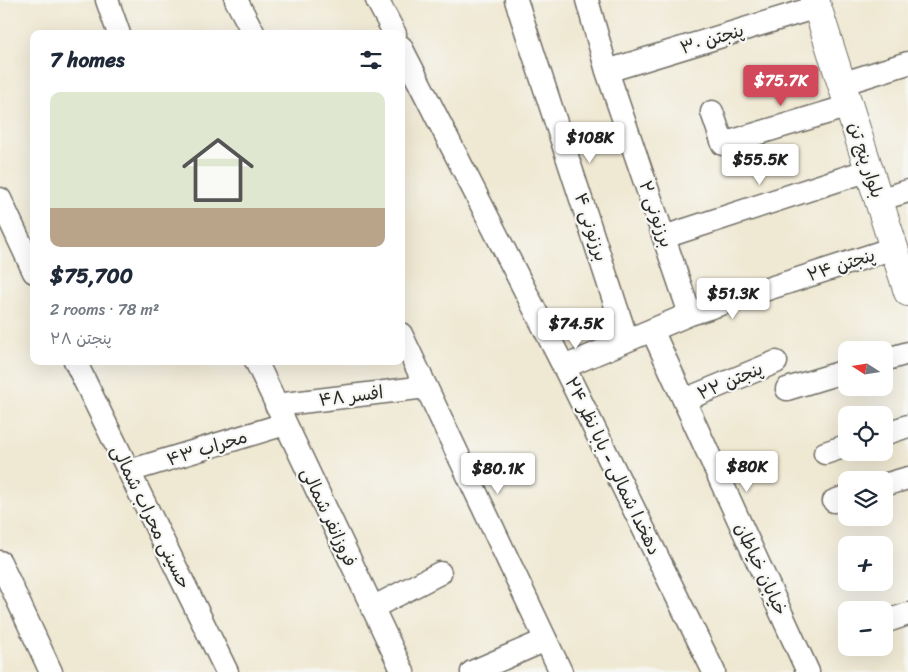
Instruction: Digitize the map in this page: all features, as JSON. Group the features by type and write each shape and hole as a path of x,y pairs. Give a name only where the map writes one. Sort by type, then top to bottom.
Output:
{"main road":[{"name":"بلوار پنج تن","path":"816,3 908,292"}],"street":[{"path":"107,0 118,30"},
{"path":"236,0 252,30"},
{"path":"377,0 392,30"},
{"name":"برزنونی ۴","path":"516,0 628,340"},
{"name":"برزنونی ۲","path":"587,0 607,71 690,314"},
{"name":"پنجتن ۳۰","path":"607,71 816,3"},
{"name":"دهخدا شمالی - بابا نظر ۲۴","path":"405,55 564,367 714,672"},
{"path":"712,112 723,144 845,95 908,63"},
{"path":"664,237 869,170"},
{"path":"878,200 908,191"},
{"path":"0,199 30,263"},
{"name":"پنجتن ۲۴","path":"564,367 690,314 894,248"},
{"name":"خیابان خیاطان","path":"652,330 808,672"},
{"path":"405,342 561,672"},
{"path":"893,357 908,353"},
{"name":"پنجتن ۲۲","path":"684,400 776,362"},
{"name":"حسینی محراب شمالی","path":"77,365 227,672"},
{"name":"فروزانفر شمالی","path":"258,365 402,672"},
{"name":"پنجتن ۲۲","path":"787,389 838,373"},
{"name":"افسر ۴۸","path":"281,414 426,387"},
{"name":"محراب ۴۳","path":"129,471 281,414"},
{"path":"893,431 908,426"},
{"path":"825,453 838,449"},
{"path":"893,482 908,478"},
{"path":"0,562 51,672"},
{"path":"372,608 440,573"},
{"path":"893,619 908,614"},
{"path":"472,672 546,640"}]}
